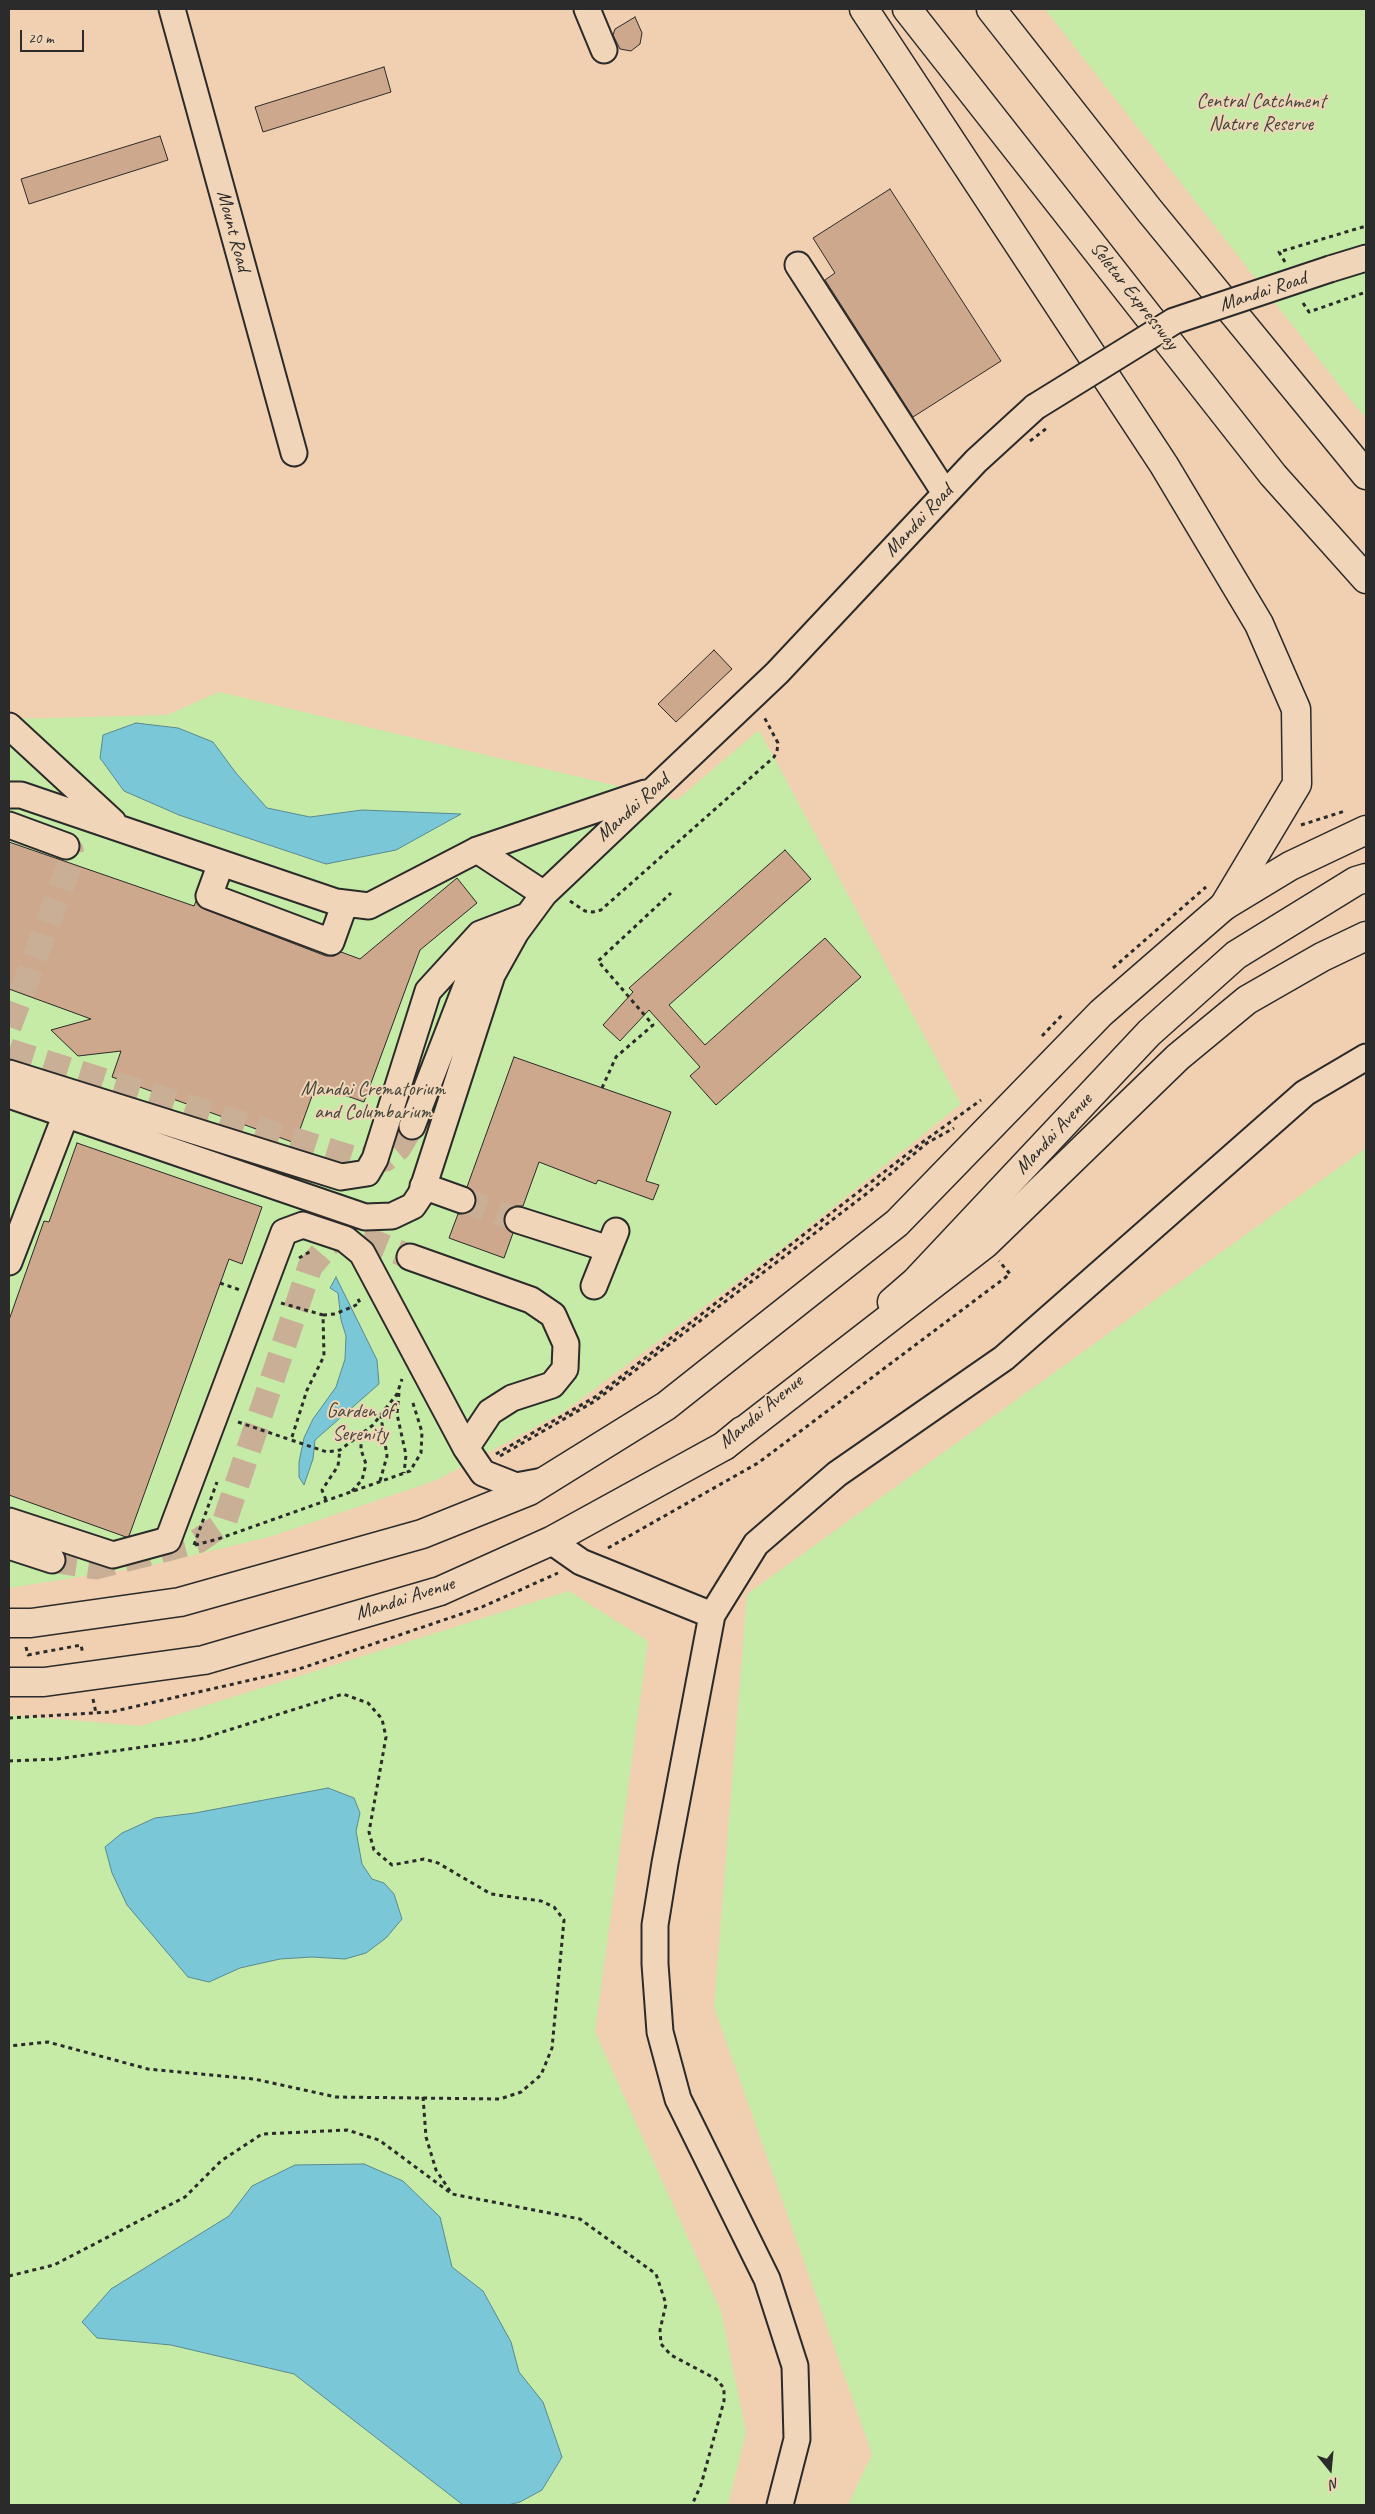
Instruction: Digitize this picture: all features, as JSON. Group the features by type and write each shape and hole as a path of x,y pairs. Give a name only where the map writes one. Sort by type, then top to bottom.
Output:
{"main road":[{"path":"864,9 1164,465 1259,624 1296,709 1297,784 1224,906"},
{"name":"Seletar Expressway","path":"907,9 1273,475 1366,579"},
{"path":"991,9 1149,210 1366,475"},
{"path":"9,1623 31,1623 180,1602 422,1534 529,1491 666,1406 898,1223 1101,1013 1224,906 1290,866 1366,830"},
{"name":"Mandai Avenue","path":"9,1682 44,1682 204,1660 440,1591 551,1541 724,1446 915,1282 1149,1033 1236,954 1356,881 1366,878"},
{"path":"724,1446 986,1244 1178,1057 1247,1000 1322,956 1366,936"}],"street":[{"name":"Mount Road","path":"172,9 294,453"},
{"path":"587,9 604,50"},
{"name":"Mandai Road","path":"517,920 593,845 655,790 777,673 976,461 1035,407 1174,321 1366,258"},
{"path":"798,265 945,493"},
{"path":"9,726 120,828"},
{"path":"9,795 21,794 336,902 369,906 477,850 655,790"},
{"path":"9,825 66,846"},
{"path":"477,850 544,894"},
{"path":"221,862 209,896 331,942 345,903"},
{"path":"9,1073 341,1177 367,1173 376,1159 428,991 480,934 517,920"},
{"path":"412,1126 474,966 517,920"},
{"path":"11,1094 365,1217 392,1216 413,1206 423,1186 492,975 516,932 517,920"},
{"path":"780,2505 797,2439 795,2366 767,2279 678,2099 660,2032 654,1964 655,1925 712,1616 756,1544 837,1474 1004,1358 1305,1093 1366,1057"},
{"path":"9,1262 66,1114"},
{"path":"423,1186 462,1200"},
{"path":"518,1220 613,1240 594,1286"},
{"path":"9,1521 114,1555 168,1540 272,1304 284,1232 303,1225 344,1239 362,1253 466,1448 487,1476 516,1486 544,1481"},
{"path":"410,1257 531,1300 552,1315 566,1344 565,1369 552,1385 512,1398 490,1412 466,1448"},
{"path":"551,1541 581,1562 712,1616"},
{"path":"9,1546 52,1560"}],"path":[{"path":"1287,266 1279,252 1366,226"},
{"path":"1299,296 1309,312 1366,292"},
{"path":"569,900 585,911 601,910 774,757 777,752 778,743 760,708"},
{"path":"602,1088 616,1057 653,1025 598,961 671,893"},
{"path":"299,1259 313,1250"},
{"path":"272,1304 284,1294"},
{"path":"356,1294 360,1303 365,1308"},
{"path":"272,1304 323,1315 335,1314 360,1303"},
{"path":"291,1440 307,1390 324,1356 323,1315"},
{"path":"399,1371 406,1386"},
{"path":"402,1378 397,1414 406,1455 404,1473"},
{"path":"238,1422 317,1450 327,1452 340,1450 373,1425 399,1389"},
{"path":"219,1475 194,1545 218,1539 410,1471 422,1453 422,1432 410,1394"},
{"path":"380,1482 387,1456 381,1417 385,1409"},
{"path":"235,1431 241,1413"},
{"path":"351,1492 362,1480 366,1464 361,1450 361,1434"},
{"path":"326,1500 322,1490 338,1466 340,1450"},
{"path":"9,1761 57,1758 200,1740 343,1694 368,1703 382,1719 386,1738 369,1832 374,1850 392,1865 424,1859 438,1863 491,1894 541,1901 554,1907 564,1920 552,2048 541,2075 521,2092 500,2099 336,2097 254,2079 148,2069 48,2042 9,2046"},
{"path":"423,2097 426,2137 436,2170 452,2194"},
{"path":"9,2276 54,2265 185,2197 221,2161 262,2134 347,2130 379,2140 452,2194 580,2219 656,2274 666,2304 660,2330 661,2344 671,2355 716,2379 724,2388 721,2410 701,2485 692,2505"}],"green space":[{"name":"Central Catchment Nature Reserve","path":"1045,9 1366,9 1366,418 1354,404"},
{"name":"Mandai Crematorium and Columbarium","path":"219,692 677,800 759,730 961,1104 781,1249 565,1411 437,1480 269,1537 149,1566 9,1588 9,719 167,715"},
{"path":"1366,1148 1366,2505 848,2505 872,2454 714,2007 747,1594"},
{"path":"569,1591 648,1641 595,2032 721,2311 746,2432 728,2505 9,2505 9,1715 141,1726"}],"water":[{"path":"136,723 178,728 213,742 236,773 267,808 310,817 362,810 461,814 396,850 326,864 179,815 124,791 100,758 103,735"},
{"path":"336,1277 377,1360 379,1384 315,1440 313,1459 304,1485 299,1477 299,1462 304,1438 313,1419 336,1387 345,1359 346,1336 341,1320 338,1293 330,1288"},
{"path":"328,1788 354,1798 360,1813 356,1831 362,1864 372,1879 384,1883 394,1894 402,1919 386,1938 366,1953 345,1959 312,1957 280,1959 240,1968 209,1982 188,1977 127,1905 112,1873 105,1847 122,1833 155,1818 195,1813"},
{"path":"364,2164 403,2181 440,2217 452,2267 483,2291 511,2342 519,2372 543,2402 562,2457 542,2490 520,2502 508,2505 463,2505 294,2374 171,2345 97,2338 82,2322 111,2289 229,2216 252,2186 295,2165"}],"building":[{"path":"635,17 642,33 640,44 631,51 620,49 613,35 615,29"},
{"path":"384,67 391,92 263,132 255,107"},
{"path":"160,136 168,160 29,204 21,179"},
{"path":"890,189 1001,361 913,417 825,280 835,273 813,238"},
{"path":"714,650 732,669 676,722 658,704"},
{"path":"9,842 194,906 196,901 204,909 326,956 334,956 341,952 360,959 457,878 477,903 420,950 364,1102 316,1085 295,1143 112,1077 121,1051 78,1056 51,1030 91,1019 9,989"},
{"path":"785,850 811,879 669,1005 705,1045 825,938 861,977 716,1105 690,1076 700,1067 649,1010 620,1041 603,1025 633,992 629,988"},
{"path":"514,1057 671,1112 646,1181 659,1185 653,1200 598,1180 596,1184 539,1162 523,1206 514,1206 505,1215 504,1224 513,1233 504,1258 449,1238 458,1214 471,1211 476,1204 473,1191 467,1187"},
{"path":"77,1143 262,1207 242,1264 229,1259 129,1536 126,1537 9,1495 9,1320 44,1221 49,1222"}],"tunnel":[{"path":"9,1027 72,858 71,850 66,846"},
{"path":"9,1051 356,1159 386,1159 399,1148 412,1126"},
{"path":"462,1200 518,1220"},
{"path":"52,1560 96,1567 198,1541 224,1523 310,1267 331,1242 354,1234 410,1257"}],"park label":[{"name":"Garden of Serenity","path":"360,1424"}]}
